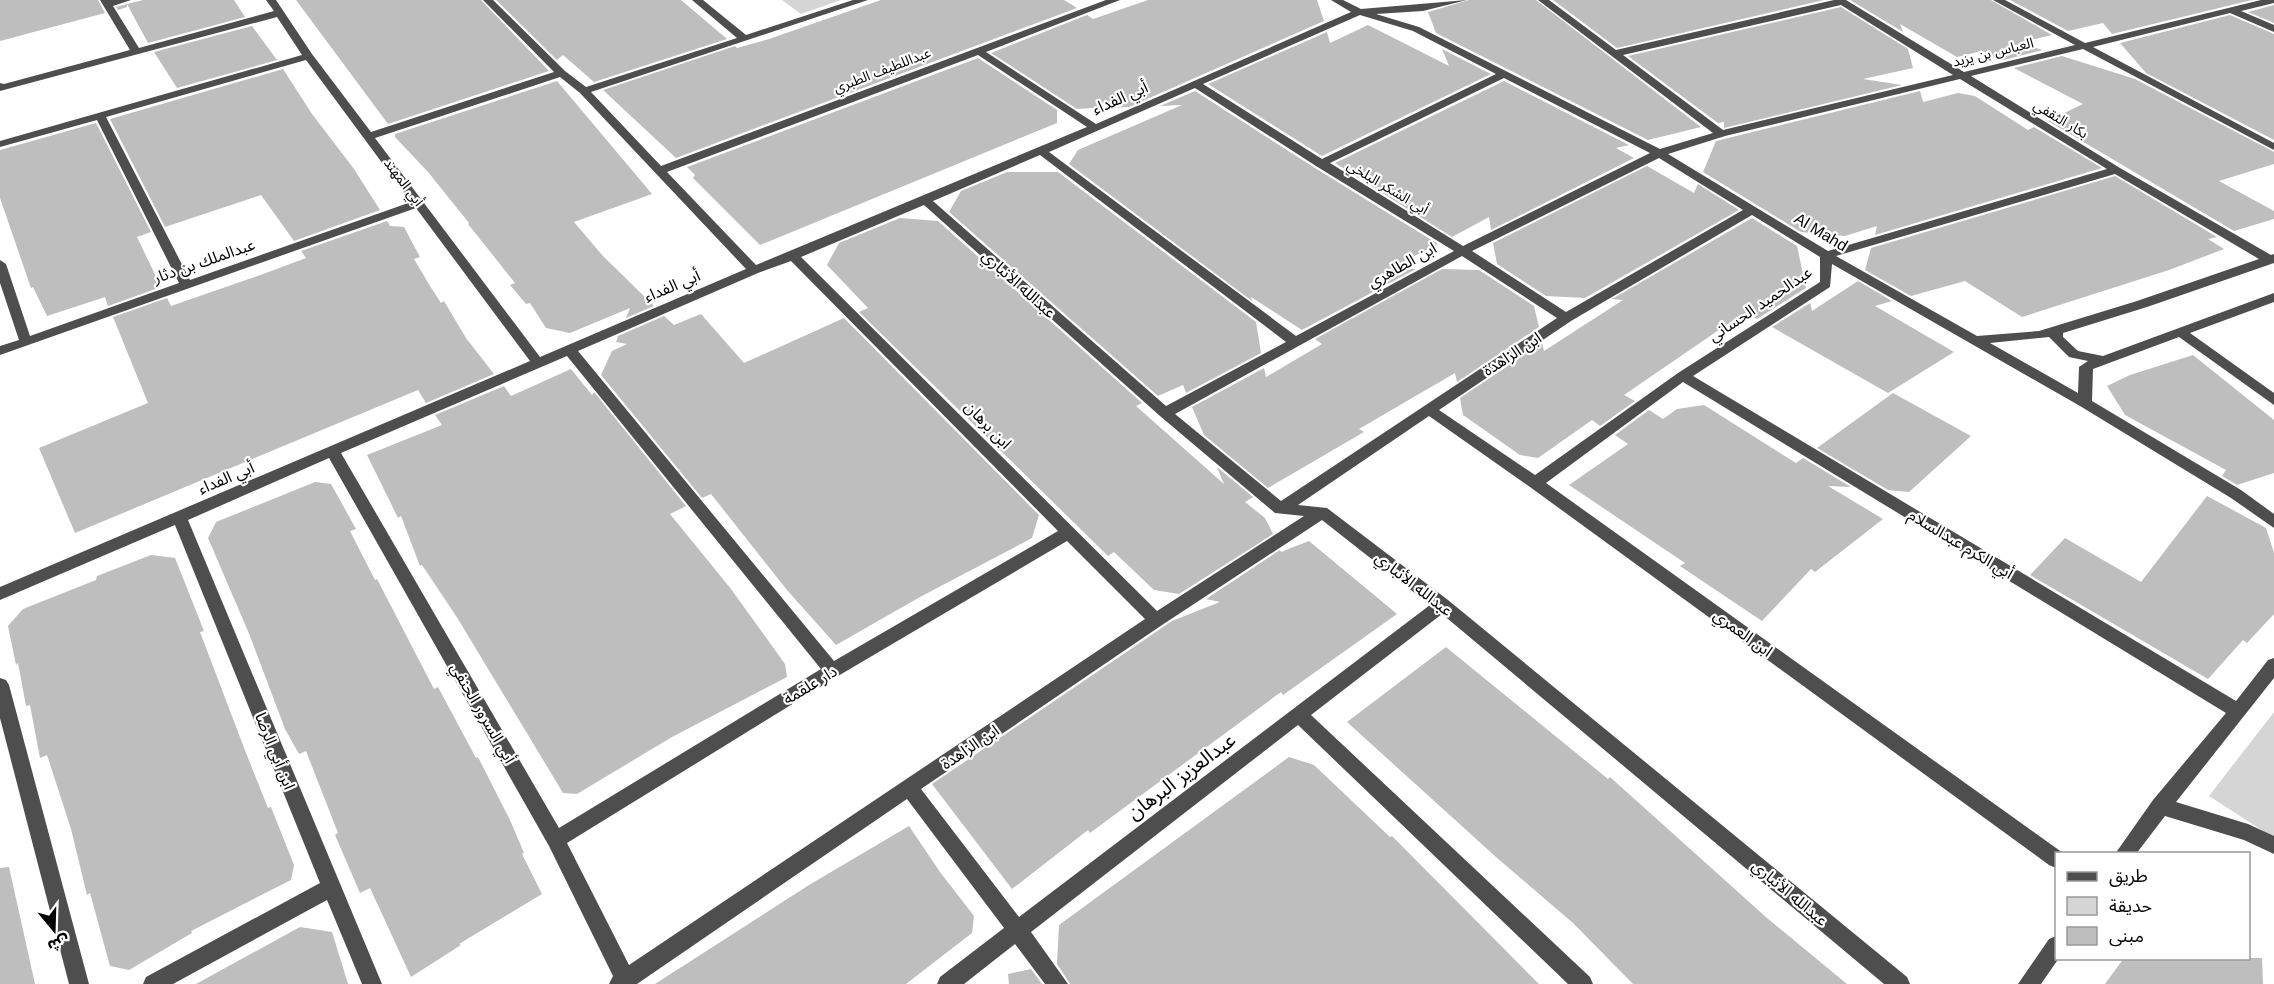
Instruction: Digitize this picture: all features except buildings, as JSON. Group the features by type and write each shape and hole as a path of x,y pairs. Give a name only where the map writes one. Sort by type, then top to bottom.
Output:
{"street":[{"path":"126,0 106,2 136,52"},
{"name":"أبي المهند","path":"271,0 308,56 538,363"},
{"path":"488,0 561,73 584,91 754,270"},
{"path":"697,0 745,39"},
{"path":"584,91 863,0"},
{"name":"عبداللطيف الطبري","path":"661,170 1097,3 1115,0"},
{"name":"Al Mahd","path":"1336,0 1359,12 1416,29 1659,153 1826,255 2085,403 2236,494 2274,522"},
{"path":"1359,12 1424,8 1462,0"},
{"path":"1543,0 1721,134"},
{"path":"1998,0 2274,147"},
{"name":"العباس بن يزيد","path":"1659,153 1721,134 2273,0"},
{"path":"1614,54 1841,1"},
{"name":"بكار الثقفي","path":"1841,1 2116,170 2272,259"},
{"path":"2231,10 2274,29"},
{"name":"أبي الفداء","path":"0,594 754,270 793,256 1095,128 1359,12"},
{"path":"0,86 1,88 279,13"},
{"path":"978,50 1095,128"},
{"path":"0,144 308,56"},
{"path":"369,136 561,73"},
{"path":"1320,164 1504,74"},
{"name":"أبي الشكر البلخي","path":"1194,83 1320,164 1464,250 1566,318"},
{"path":"100,115 186,285"},
{"path":"1041,151 1295,342"},
{"name":"ابن الطاهري","path":"1165,413 1464,250 1659,153"},
{"name":"عبدالحميد الحساني","path":"1535,483 1683,376 1826,284 1826,255 2116,170"},
{"name":"عبدالله الأنباري","path":"926,200 1165,413 1280,508"},
{"name":"عبدالملك بن دثار","path":"0,351 419,203"},
{"name":"ابن الزاهدة","path":"1280,508 1566,318 1751,210"},
{"name":"ابن برهان","path":"793,256 880,340 1156,620"},
{"path":"1975,340 2040,335 2142,304 2272,259"},
{"path":"0,264 26,342"},
{"path":"2085,403 2086,367 2274,297"},
{"path":"2056,330 2056,338 2074,354 2090,359 2105,360"},
{"path":"2180,332 2274,400"},
{"path":"569,349 832,671"},
{"name":"أبي الكرم عبدالسلام","path":"1683,376 2240,712"},
{"name":"ابن العمري","path":"1428,409 1535,483 2055,858"},
{"name":"أبي السرور الحنفي","path":"332,450 556,840 622,982"},
{"path":"1280,508 1322,512"},
{"name":"عبدالله الأنباري","path":"1322,512 1442,605 1900,984"},
{"name":"ابن الزاهدة","path":"622,982 910,789 1156,620 1322,512"},
{"name":"ابن أبي الرضا","path":"180,517 372,984"},
{"name":"دار علقمة","path":"556,840 832,671 1068,533"},
{"name":"عبدالعزيز البرهان","path":"947,984 1442,605"},
{"path":"2126,852 2160,806 2240,712 2274,665"},
{"path":"0,685 79,984"},
{"path":"1299,715 1583,984"},
{"path":"910,789 1058,984"},
{"path":"2160,806 2248,833 2274,845"},
{"path":"153,984 331,887"},
{"path":"2028,984 2055,947"}],"green space":[{"path":"782,0 841,0 801,14"},
{"path":"2274,712 2274,838 2209,796"}]}
